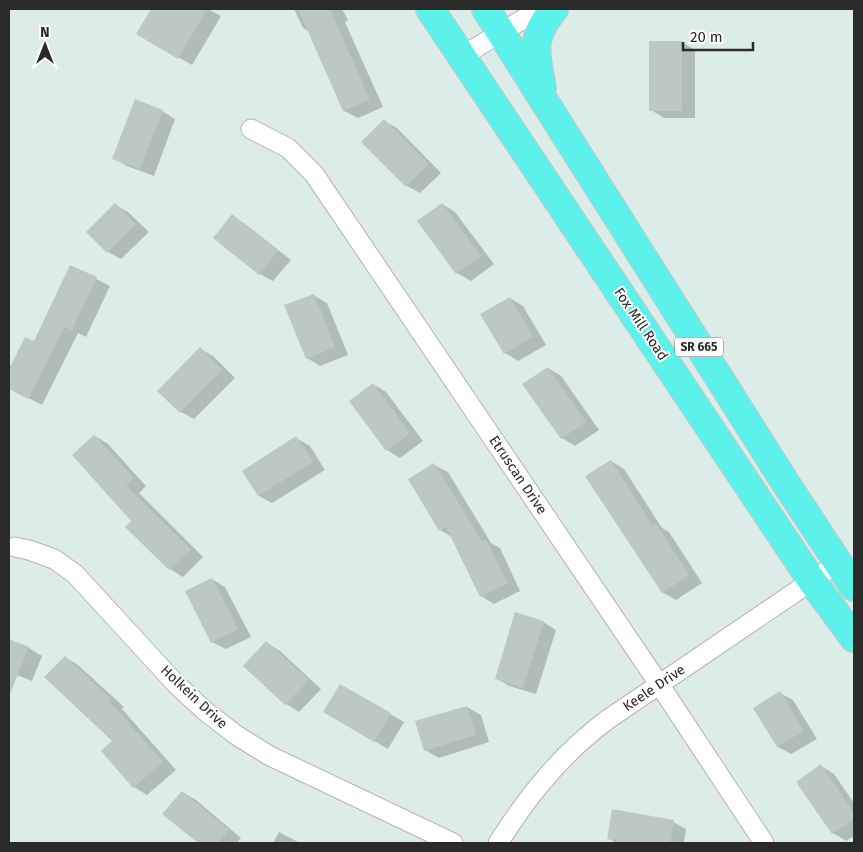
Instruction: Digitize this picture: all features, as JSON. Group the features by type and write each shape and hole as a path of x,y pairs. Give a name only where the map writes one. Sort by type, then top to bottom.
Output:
{"main road":[{"name":"Fox Mill Road","path":"430,9 812,581 854,638"},
{"name":"SR 665","path":"486,9 767,454 854,587"},
{"path":"544,102 535,49 538,33 554,9"}],"street":[{"path":"462,56 540,9"},
{"name":"Etruscan Drive","path":"251,129 288,148 314,174 659,684 764,843"},
{"name":"Holkein Drive","path":"15,547 54,559 75,574 176,684 205,712 236,735 270,756 453,843"},
{"name":"Keele Drive","path":"498,843 524,804 563,758 584,738 606,720 838,563"}],"building":[{"path":"151,9 207,9 178,59 136,34"},
{"path":"298,9 330,9 370,100 343,111"},
{"path":"649,41 682,41 682,111 649,111"},
{"path":"135,99 163,110 140,169 112,159"},
{"path":"384,119 429,164 406,187 361,142"},
{"path":"115,203 136,224 107,253 86,232"},
{"path":"442,203 481,256 456,274 417,221"},
{"path":"232,214 278,251 259,275 213,238"},
{"path":"70,265 97,277 72,330 64,327 28,399 9,389 9,369 25,337 34,341"},
{"path":"314,294 335,347 306,359 284,305"},
{"path":"510,297 533,337 504,354 480,314"},
{"path":"200,347 222,370 180,413 157,391"},
{"path":"548,367 586,422 561,439 522,384"},
{"path":"373,383 410,433 386,451 349,401"},
{"path":"94,435 134,478 126,485 191,549 169,570 125,527 131,521 72,455"},
{"path":"296,436 313,462 258,496 242,471"},
{"path":"611,460 652,525 656,523 689,575 662,593 585,476"},
{"path":"434,463 482,541 486,539 508,583 480,597 446,527 439,531 408,479"},
{"path":"212,578 238,629 211,643 185,591"},
{"path":"515,612 544,621 523,688 495,679"},
{"path":"9,639 29,647 9,696"},
{"path":"266,641 309,680 285,705 243,666"},
{"path":"65,656 111,699 109,701 163,762 133,788 101,751 112,741 44,677"},
{"path":"340,684 391,713 374,742 323,712"},
{"path":"780,691 804,731 777,747 753,708"},
{"path":"467,706 476,735 424,751 415,721"},
{"path":"821,764 854,813 854,819 832,834 796,782"},
{"path":"182,791 229,830 217,843 198,843 162,814"},
{"path":"612,809 674,820 670,843 630,843 607,839"}]}
